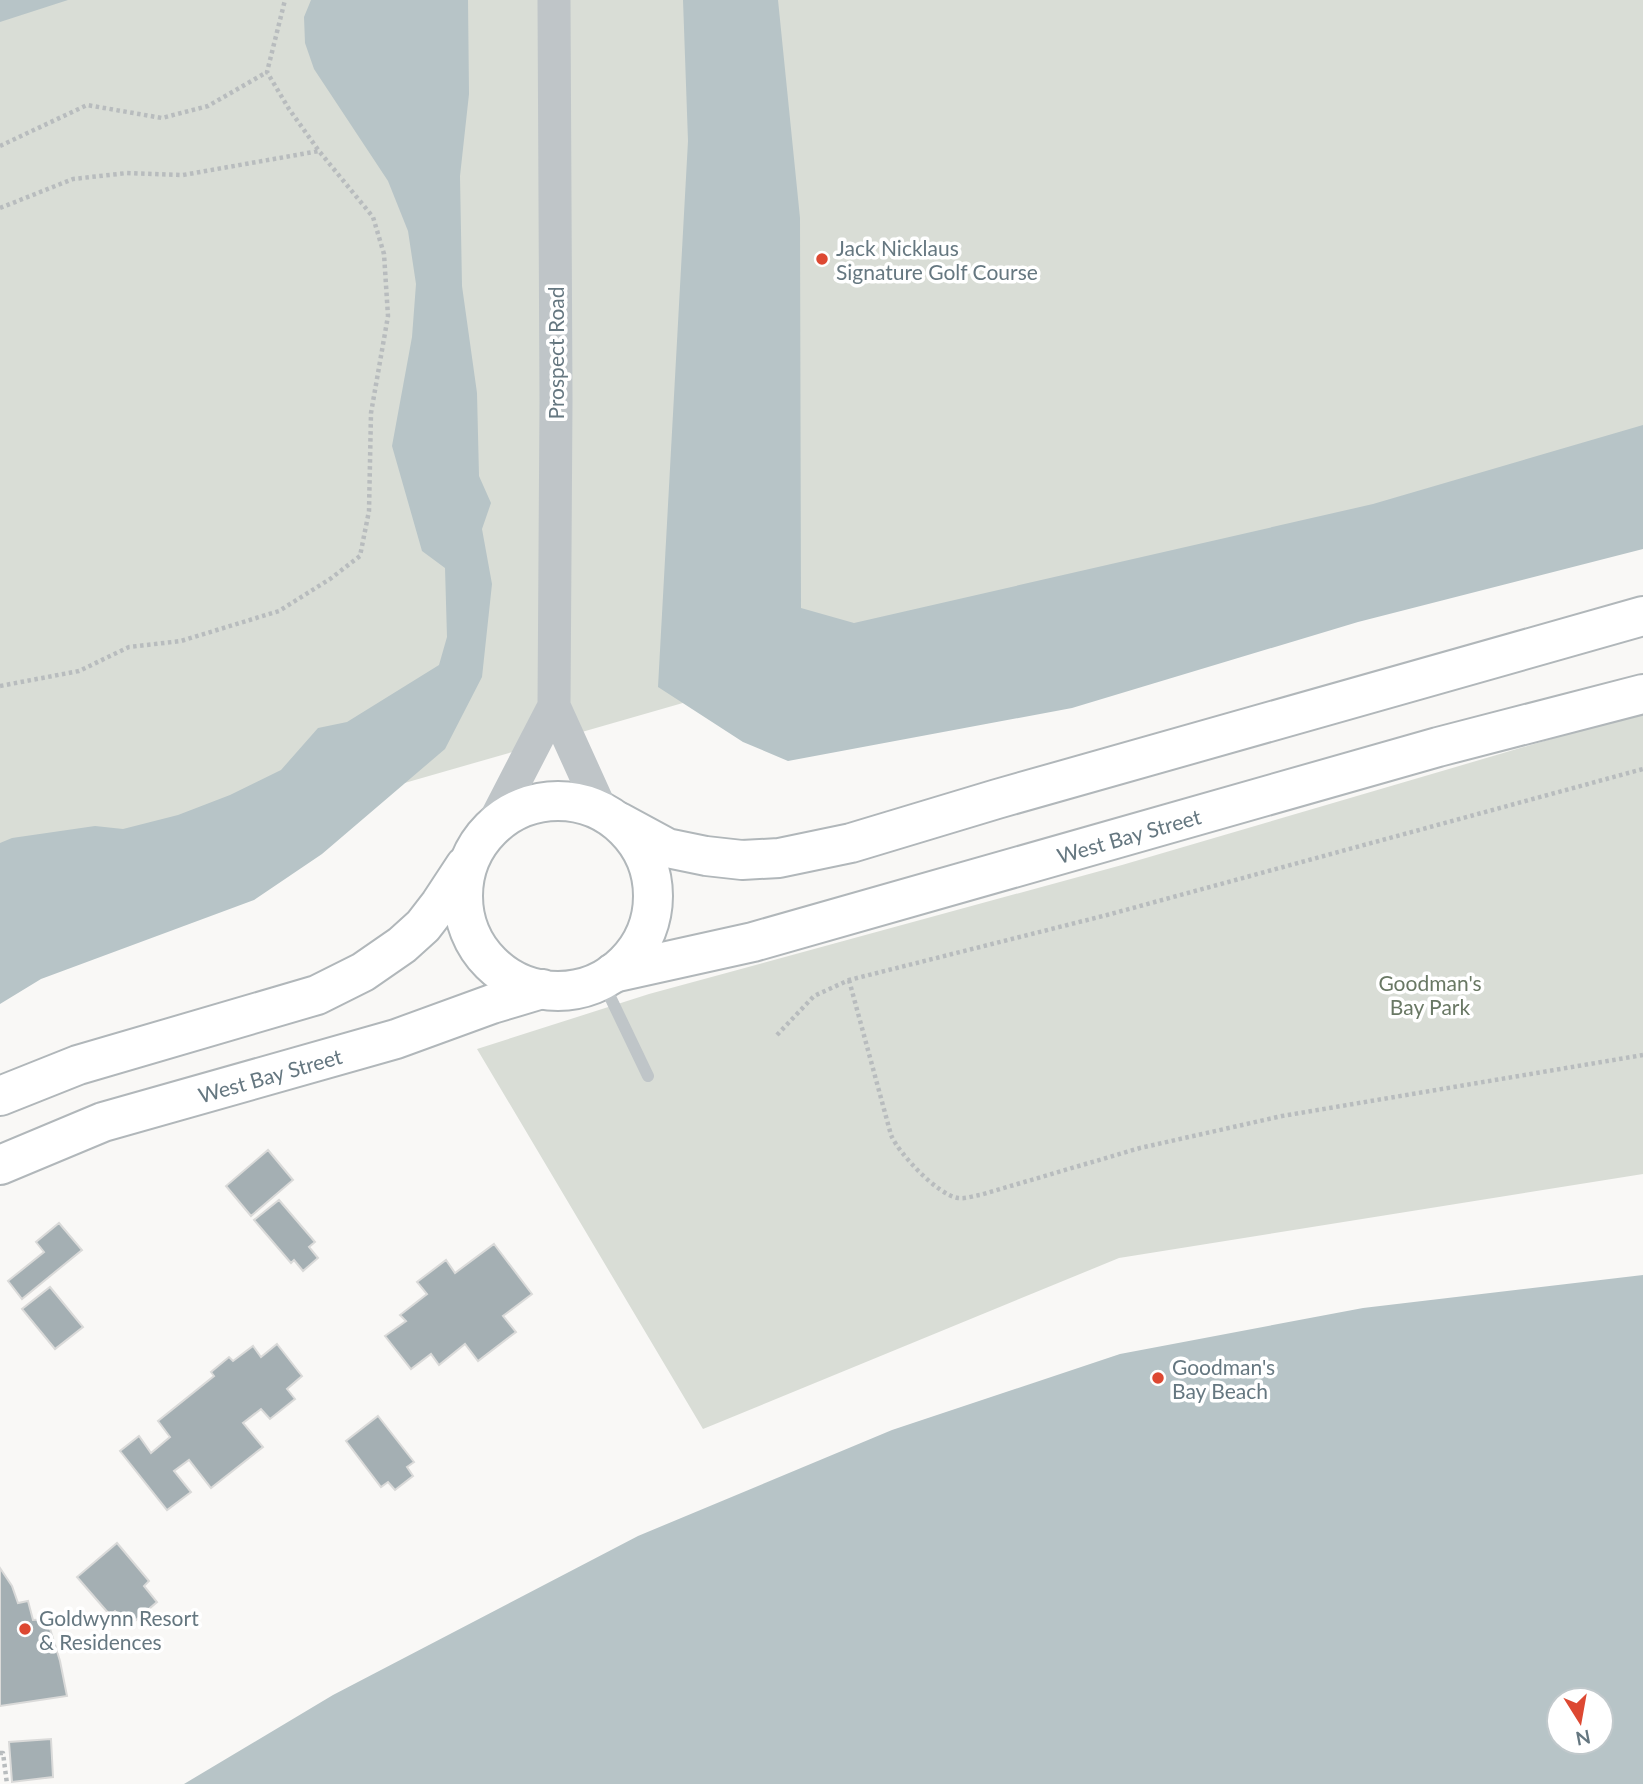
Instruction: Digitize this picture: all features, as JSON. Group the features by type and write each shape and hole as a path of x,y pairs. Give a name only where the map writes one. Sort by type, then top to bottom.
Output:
{"main road":[{"path":"0,1096 78,1065 317,996 363,972 402,946 423,926 481,842 510,813 530,805 550,801 582,804 667,848 743,860 779,858 851,843 1643,616"},
{"name":"West Bay Street","path":"608,976 753,942 1438,747 1643,694"},
{"path":"481,842 462,892 463,911 474,942 500,972 522,984 542,989 566,990 608,976 637,948 647,929 652,909 648,865 635,840 610,817"},
{"name":"West Bay Street","path":"0,1166 103,1122 396,1039 542,989"}],"street":[{"name":"Prospect Road","path":"481,842 554,706 554,0"},
{"name":"Prospect Road","path":"554,706 610,817"}],"lane":[{"path":"608,976 648,1076"}],"path":[{"path":"0,146 87,105 162,118 208,106 267,72 285,0"},
{"path":"0,686 79,671 129,647 181,641 279,611 330,579 360,556 369,511 371,413 388,316 384,254 373,217 319,151 267,72"},
{"path":"0,208 73,179 127,173 183,175 319,151"},
{"path":"777,1035 814,996 849,980 1121,911 1643,769"},
{"path":"849,980 891,1135 897,1148 943,1192 958,1198 980,1195 1140,1148 1282,1116 1643,1055"},
{"path":"0,1753 3,1752 7,1784"}],"green space":[{"name":"Jack Nicklaus Signature Golf Course","path":"0,0 1643,0 1643,518 728,690 189,845 0,919"},
{"name":"Goodman's Bay Park","path":"1643,712 1643,1174 1119,1258 703,1429 477,1049 649,994 1122,865"}],"shaded area":[{"path":"0,0 68,0 0,22"},
{"path":"311,0 468,0 469,94 460,176 462,286 477,393 479,476 491,503 482,529 492,584 482,677 445,749 322,854 254,900 41,979 0,1004 0,843 12,838 95,826 123,829 178,815 230,795 281,770 318,728 347,722 439,665 447,637 445,568 422,551 392,446 412,337 416,284 408,231 388,181 314,69 305,43 304,17"},
{"path":"683,0 778,0 800,218 801,608 854,623 1373,504 1643,425 1643,549 1358,622 1072,708 788,761 743,742 658,687 688,141"},
{"path":"1643,1275 1643,1784 184,1784 333,1695 638,1536 892,1430 1120,1354 1363,1308"}],"building":[{"path":"268,1150 293,1180 251,1216 226,1186"},
{"path":"279,1200 315,1242 309,1247 318,1258 303,1271 294,1260 291,1263 254,1220"},
{"path":"59,1223 82,1250 22,1299 8,1281 44,1252 36,1242"},
{"path":"494,1244 532,1294 503,1316 516,1332 478,1361 465,1344 439,1365 431,1354 411,1369 385,1336 406,1321 400,1315 427,1294 417,1282 446,1260 455,1273"},
{"path":"50,1287 83,1327 55,1349 22,1309"},
{"path":"277,1344 302,1376 287,1389 295,1399 270,1419 261,1409 243,1423 263,1447 211,1488 189,1460 174,1471 191,1492 167,1510 120,1451 139,1436 151,1453 170,1437 158,1421 214,1376 211,1372 229,1357 233,1361 253,1346 261,1357"},
{"path":"378,1416 414,1462 407,1467 413,1476 395,1490 388,1482 381,1487 346,1441"},
{"path":"117,1543 149,1581 144,1586 157,1602 129,1626 115,1611 110,1615 77,1577"},
{"name":"Goldwynn Resort & Residences","path":"0,1568 12,1586 18,1603 28,1601 33,1620 47,1619 67,1696 0,1706"},
{"name":"Goldwynn Resort & Residences","path":"0,1568 12,1586 18,1603 28,1601 33,1620 47,1619 67,1696 0,1706"},
{"path":"51,1739 53,1777 12,1782 9,1742"}],"place":[{"name":"Jack Nicklaus Signature Golf Course","path":"822,259"},
{"name":"Goodman's Bay Beach","path":"1158,1378"},
{"name":"Goldwynn Resort & Residences","path":"25,1629"}]}
